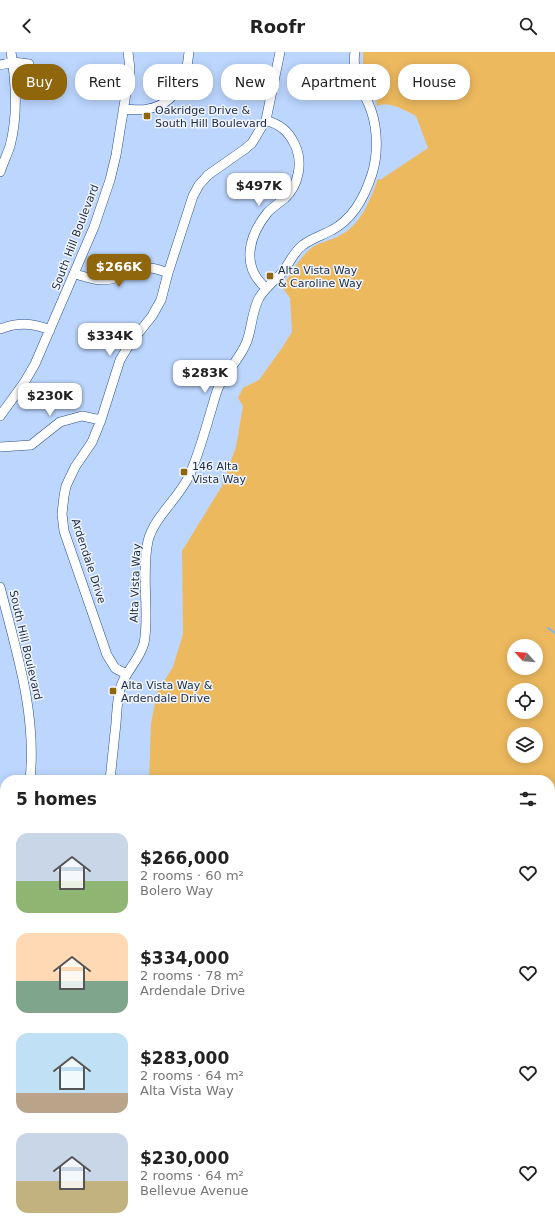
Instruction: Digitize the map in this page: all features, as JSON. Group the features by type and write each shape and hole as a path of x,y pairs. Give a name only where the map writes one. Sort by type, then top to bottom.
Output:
{"street":[{"path":"0,172 10,145 15,112 15,74 11,52"},
{"name":"South Hill Boulevard","path":"0,416 24,383 35,364 94,227 110,180 116,155 130,69 128,52"},
{"path":"123,109 148,109 157,107 172,96 184,78 190,52"},
{"name":"Ardendale Drive","path":"126,674 115,668 107,655 66,538 62,522 62,505 66,486 75,467 92,442 101,420 120,360 129,345 147,324 161,300 189,206 199,185 213,170 239,154 252,143 266,120 280,52"},
{"name":"Alta Vista Way","path":"111,775 120,687 126,674 144,645 146,632 146,552 148,538 187,480 196,460 218,388 227,372 239,356 246,342 258,300 266,288 280,274 294,254 303,245 316,236 332,230 350,217 372,175 376,159 374,124 372,111 356,77 354,66 355,52"},
{"path":"0,65 13,62 29,64"},
{"path":"266,120 278,124 292,139 296,148 299,167 298,176 290,192 264,219 255,233 250,247 252,271 266,288"},
{"path":"75,274 102,280 128,275 140,269 150,268 168,273"},
{"path":"0,329 19,324 30,324 50,330"},
{"path":"0,447 31,444 60,422 82,416 101,420"},
{"name":"South Hill Boulevard","path":"0,587 27,696 33,758 31,775"}],"shaded area":[{"path":"363,52 555,52 555,775 149,775 151,724 157,692 173,667 183,634 182,551 222,486 236,447 243,406 238,398 243,388 259,380 292,332 290,298 282,287 300,260 310,249 337,237 352,227 367,205 378,179 380,180 428,148 416,116 392,105 377,106 376,100 390,100 390,64 363,64"}],"waterway":[{"path":"548,628 555,633"}],"place":[{"name":"Oakridge Drive & South Hill Boulevard","path":"147,116"},
{"name":"Alta Vista Way & Caroline Way","path":"270,276"},
{"name":"146 Alta Vista Way","path":"184,472"},
{"name":"Alta Vista Way & Ardendale Drive","path":"113,691"}]}
